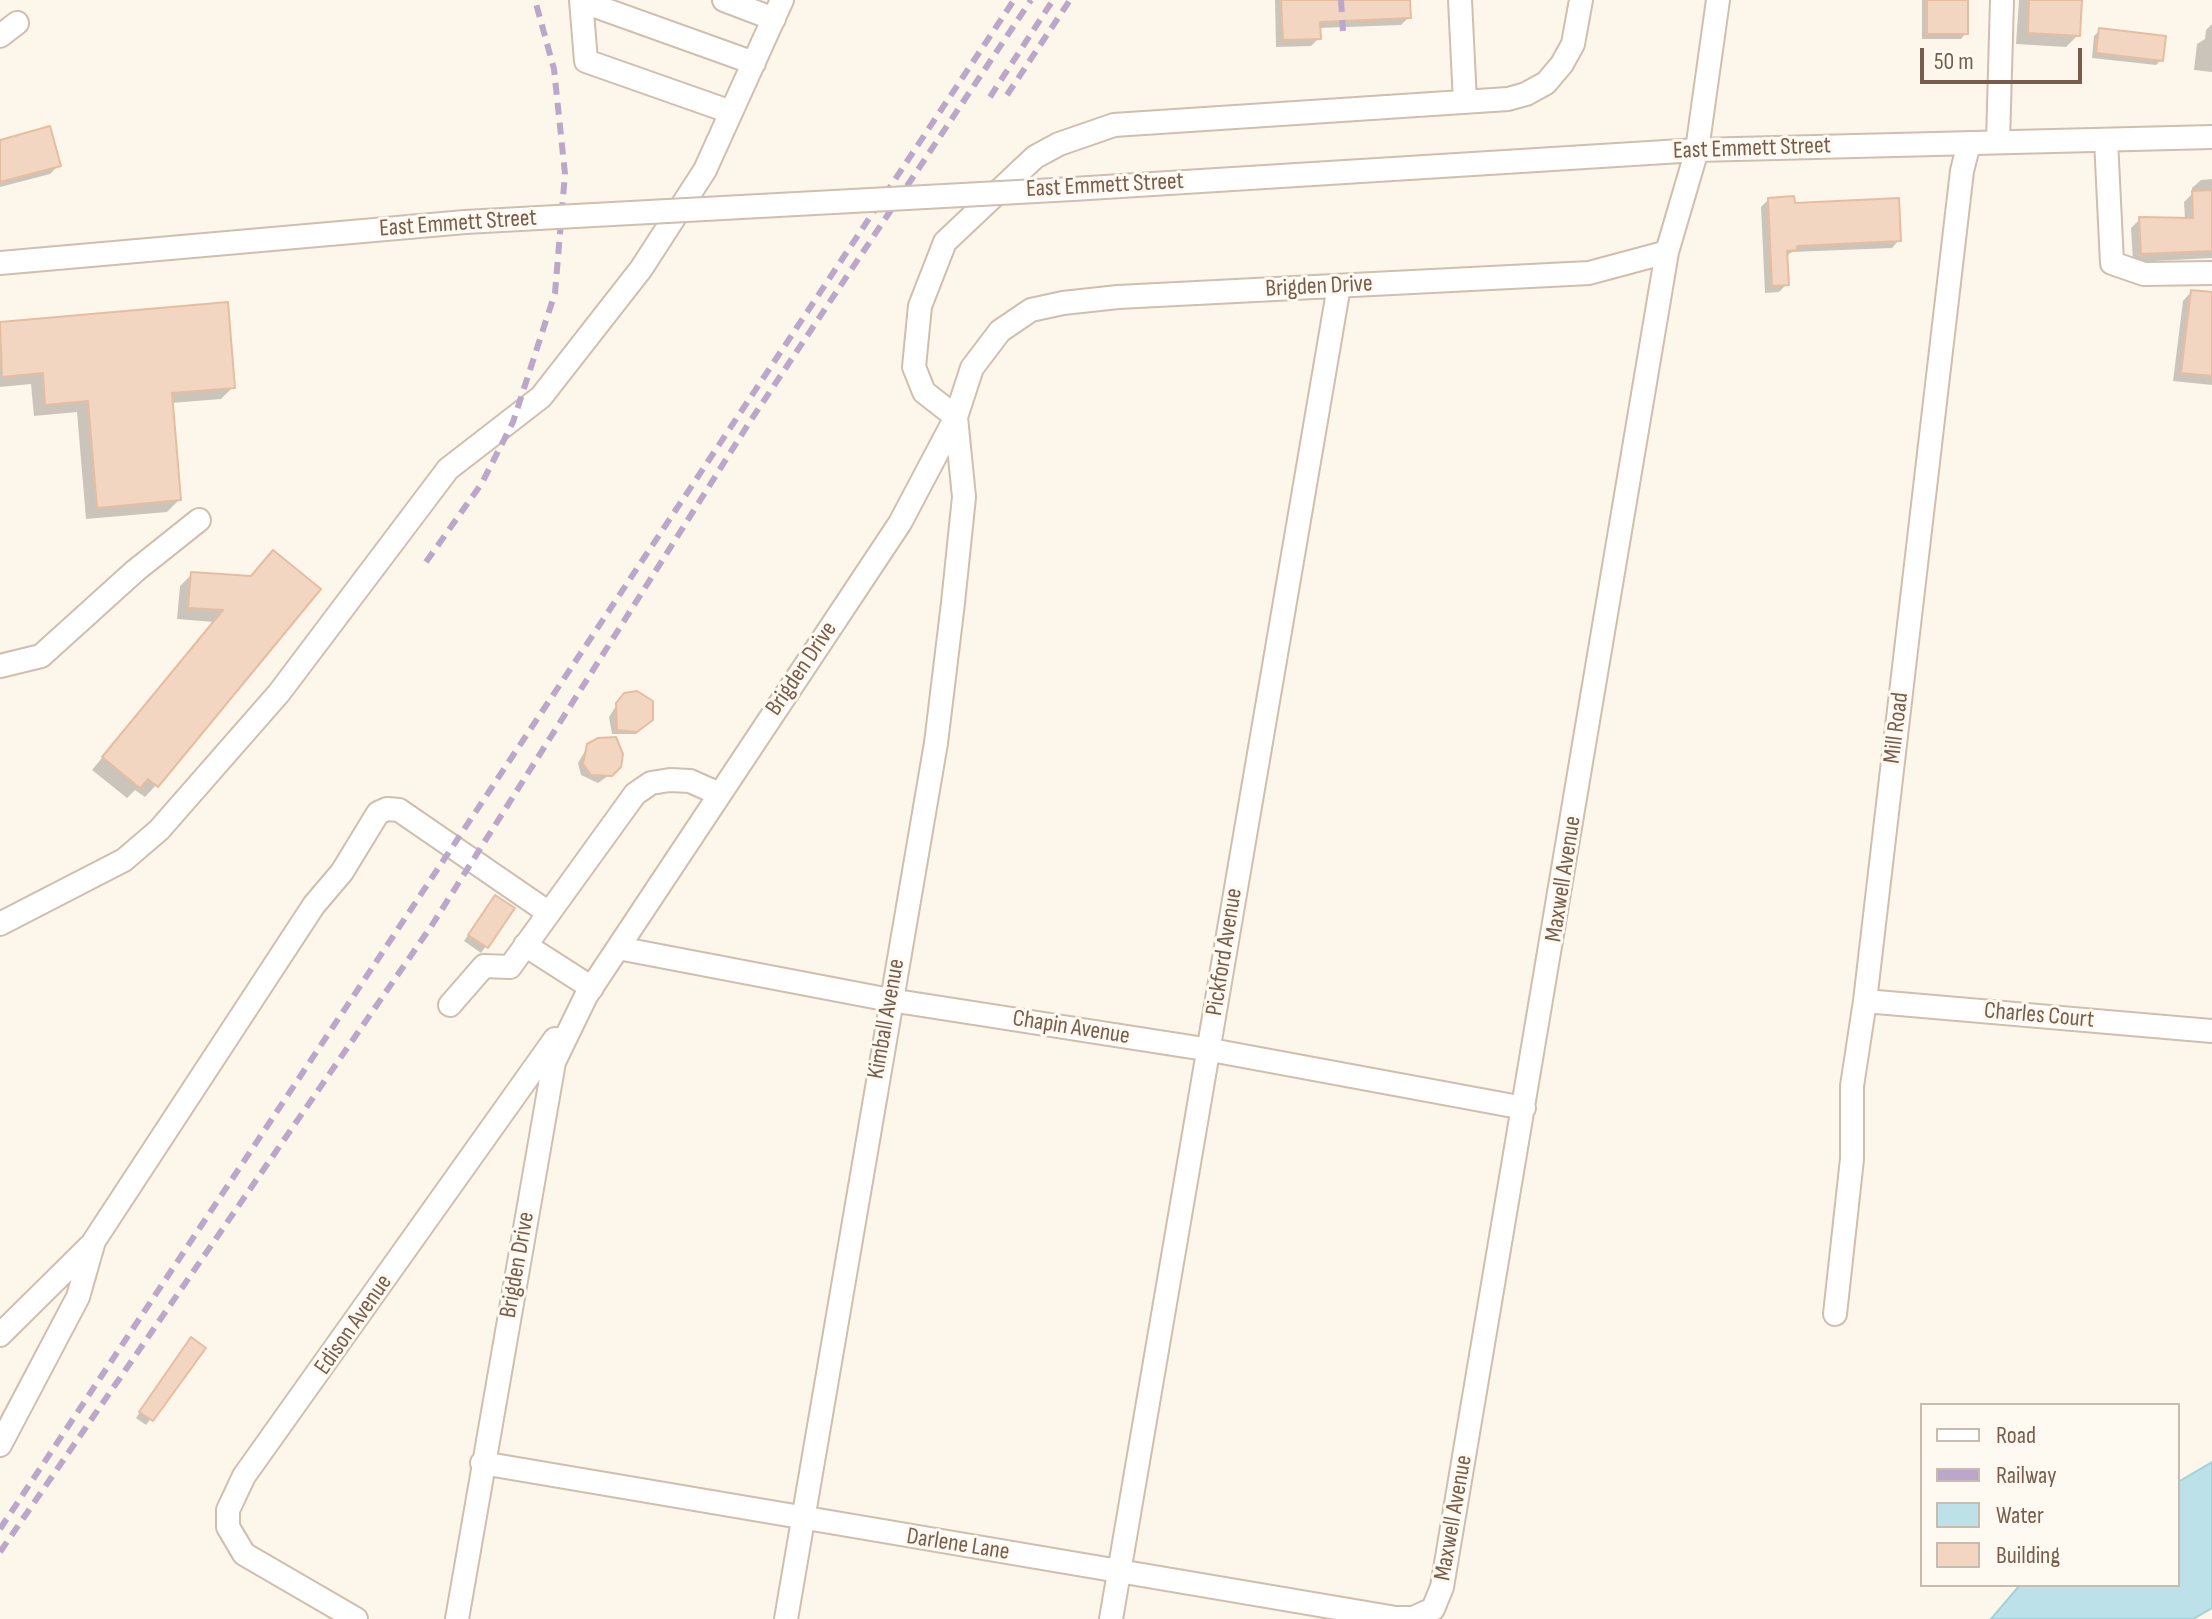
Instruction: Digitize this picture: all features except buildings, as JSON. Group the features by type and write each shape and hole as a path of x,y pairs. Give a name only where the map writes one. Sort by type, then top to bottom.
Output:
{"street":[{"path":"731,112 586,61 581,0 754,63"},
{"path":"0,924 124,860 159,830 279,693 448,469 541,397 641,269 705,170 778,10 724,0"},
{"path":"1460,0 1465,102"},
{"path":"956,417 935,403 917,380 914,367 920,306 945,242 1035,157 1059,144 1114,125 1508,99 1546,83 1562,64 1573,44 1581,0"},
{"name":"Maxwell Avenue","path":"1433,1609 1445,1571 1667,252 1697,150 1718,0"},
{"path":"1998,142 2002,0"},
{"name":"East Emmett Street","path":"0,263 465,222 1073,189 1697,150 2212,137"},
{"path":"2106,140 2112,263 2144,274 2212,273"},
{"name":"Mill Road","path":"1835,1314 1852,1159 1852,1086 1865,1001 1962,171 1969,143"},
{"name":"Brigden Drive","path":"457,1619 554,1062 589,992 717,793 900,523 956,417 972,368 1000,331 1031,310 1118,297 1589,273 1667,252"},
{"name":"Pickford Avenue","path":"1111,1619 1211,1050 1339,286"},
{"name":"Kimball Avenue","path":"786,1619 936,743 964,497 956,417"},
{"path":"0,666 41,656 135,571 199,520"},
{"path":"450,1005 484,966 510,967 635,794 651,783 670,780 690,781 717,793"},
{"path":"0,1335 94,1241 314,905 342,872 378,813 387,809 399,810 549,913"},
{"path":"525,945 589,992"},
{"name":"Chapin Avenue","path":"618,948 890,1000 1211,1050 1524,1108"},
{"name":"Edison Avenue","path":"356,1619 244,1554 228,1527 231,1502 244,1476 589,992"},
{"name":"Charles Court","path":"1865,1001 2212,1031"},
{"path":"0,1445 78,1297 94,1241"},
{"name":"Darlene Lane","path":"482,1463 803,1520 1396,1618 1413,1618 1433,1609"}],"water":[{"path":"2212,1462 2212,1608 2193,1619 1991,1619 2018,1587 2180,1587 2180,1481"}],"railway":[{"path":"426,562 482,483 513,422 555,293 565,174 554,69 535,0"},
{"path":"0,1529 1014,0"},
{"path":"0,1552 432,925 749,423 1031,0"},
{"path":"990,97 1053,0"},
{"path":"1007,95 1070,0"},
{"path":"1341,0 1343,31"}]}
